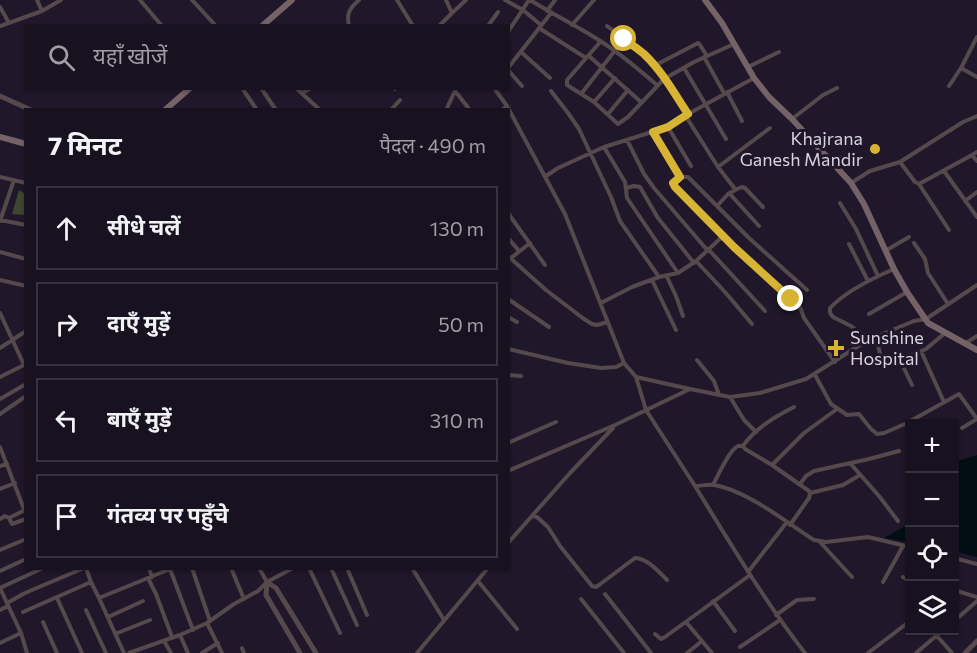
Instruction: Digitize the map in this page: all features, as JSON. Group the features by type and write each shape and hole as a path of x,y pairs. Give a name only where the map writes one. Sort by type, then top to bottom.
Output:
{"main road":[{"path":"264,24 292,0"},
{"path":"705,0 722,23 754,78 769,97 851,183 864,204 894,269 928,322 977,350"},
{"path":"167,108 188,90"},
{"path":"0,137 24,143"}],"street":[{"path":"37,0 42,10"},
{"path":"0,26 61,0"},
{"path":"140,0 160,24"},
{"path":"192,0 214,24"},
{"path":"349,24 347,16 350,9 359,0"},
{"path":"397,0 412,24"},
{"path":"446,0 452,13"},
{"path":"440,24 466,0"},
{"path":"505,0 524,10 540,27 601,67 641,102"},
{"path":"510,29 530,0 601,41 657,85"},
{"path":"510,66 540,27 555,0"},
{"path":"572,24 594,0"},
{"path":"0,7 9,23"},
{"path":"489,24 498,12"},
{"path":"607,26 645,55 664,78 718,167 735,190"},
{"path":"949,86 977,38"},
{"path":"580,93 624,39"},
{"path":"601,41 567,80 568,86 594,102 618,124 664,78 735,44"},
{"path":"654,66 698,43 742,121"},
{"path":"521,52 550,78"},
{"path":"747,67 779,52"},
{"path":"684,68 726,139"},
{"path":"961,68 977,76"},
{"path":"510,71 522,86"},
{"path":"594,102 615,78"},
{"path":"546,176 604,147 668,127 686,114 754,78"},
{"path":"792,119 823,95 837,88"},
{"path":"243,90 256,108"},
{"path":"262,90 275,108"},
{"path":"298,90 318,108"},
{"path":"302,93 307,90"},
{"path":"447,108 455,90 468,108"},
{"path":"495,90 507,106 504,108"},
{"path":"608,114 628,90"},
{"path":"551,91 568,113 591,153 620,221 659,277"},
{"path":"0,96 27,108"},
{"path":"393,108 400,100"},
{"path":"510,111 565,213 624,363 636,377 646,410 776,615 805,653"},
{"path":"851,183 870,171 900,162 963,122 977,116"},
{"path":"668,127 691,165"},
{"path":"718,167 770,128"},
{"path":"653,132 680,177"},
{"path":"627,140 644,174 654,188 708,251 765,311"},
{"path":"604,147 625,183 627,198 678,273"},
{"path":"919,184 977,152"},
{"path":"972,155 977,161"},
{"path":"900,162 919,184 949,230"},
{"path":"944,171 977,217"},
{"path":"0,177 24,182"},
{"path":"807,290 749,238 688,177 680,177 673,183 723,236 800,307 804,318 835,362"},
{"path":"14,180 0,220 24,225"},
{"path":"626,188 640,187 658,218 752,324"},
{"path":"717,206 729,193 742,187 762,207"},
{"path":"965,201 977,192"},
{"path":"729,193 759,226"},
{"path":"840,203 856,229 878,276"},
{"path":"510,216 545,265"},
{"path":"601,303 651,279 678,273 695,262 723,236"},
{"path":"885,251 909,237"},
{"path":"510,240 519,251"},
{"path":"530,243 510,257 546,290 584,319 597,325 608,322"},
{"path":"914,243 925,259 928,273 948,304"},
{"path":"849,244 868,281"},
{"path":"0,252 24,258"},
{"path":"868,340 851,326 833,317 830,308 868,281 894,269"},
{"path":"666,275 683,316"},
{"path":"651,279 676,330"},
{"path":"0,280 24,286"},
{"path":"636,377 730,397 770,390 815,375 868,340 914,321 926,319 977,285"},
{"path":"869,314 907,292"},
{"path":"510,300 549,327"},
{"path":"0,313 2,322 24,362"},
{"path":"510,318 517,322"},
{"path":"0,348 24,333"},
{"path":"876,337 883,364 888,364 926,349 946,333"},
{"path":"966,343 977,336"},
{"path":"510,349 568,363 610,368 624,363"},
{"path":"921,351 944,402"},
{"path":"697,360 711,376 719,395"},
{"path":"900,360 912,385"},
{"path":"0,377 24,365"},
{"path":"510,375 521,376"},
{"path":"815,375 830,403 849,416 859,414 877,434 905,424 958,394 977,419 962,428"},
{"path":"0,399 24,385"},
{"path":"510,470 615,425 690,389"},
{"path":"0,414 24,397"},
{"path":"730,397 744,420 756,432"},
{"path":"713,485 735,448 743,446 756,432 794,407"},
{"path":"772,465 804,433 837,409"},
{"path":"510,442 556,422"},
{"path":"510,541 615,425"},
{"path":"743,446 807,489 810,494"},
{"path":"0,447 24,509 9,518 5,516 0,519"},
{"path":"800,484 814,471 899,451"},
{"path":"850,463 898,521"},
{"path":"0,466 7,464"},
{"path":"810,494 843,485 860,475"},
{"path":"0,489 15,483"},
{"path":"695,486 713,485 753,500 814,540 826,542 868,537 903,546 883,582"},
{"path":"656,634 663,639 749,573 810,494"},
{"path":"532,516 537,517 548,527 592,586 599,585 635,558 646,561 667,580"},
{"path":"9,518 12,524 24,520"},
{"path":"0,550 24,540"},
{"path":"820,541 852,577"},
{"path":"959,559 977,564"},
{"path":"0,571 24,560"},
{"path":"27,653 21,633 0,588 39,570"},
{"path":"0,610 25,593 80,570"},
{"path":"86,570 124,653"},
{"path":"149,570 172,638"},
{"path":"99,598 168,570"},
{"path":"170,570 193,630"},
{"path":"193,570 209,622 222,653"},
{"path":"232,570 244,599"},
{"path":"260,570 267,582 276,588 316,653"},
{"path":"132,653 209,622 258,591 267,582 289,570"},
{"path":"310,570 340,633"},
{"path":"332,570 357,625"},
{"path":"348,570 367,615"},
{"path":"413,570 444,620"},
{"path":"417,653 486,570"},
{"path":"477,581 517,629"},
{"path":"23,612 91,582"},
{"path":"267,582 266,595 300,653"},
{"path":"959,592 977,599 959,616"},
{"path":"605,594 649,651 643,653"},
{"path":"57,598 82,653"},
{"path":"581,598 624,653"},
{"path":"776,615 797,600 814,599"},
{"path":"108,617 143,601"},
{"path":"713,601 735,631"},
{"path":"86,610 106,653"},
{"path":"115,634 150,620"},
{"path":"740,647 780,620"},
{"path":"42,622 57,653"},
{"path":"686,622 712,653"},
{"path":"868,653 905,624"},
{"path":"0,643 21,633"},
{"path":"180,635 188,653"},
{"path":"916,653 937,636 952,653"},
{"path":"164,641 171,653"},
{"path":"687,653 702,642"},
{"path":"964,653 977,642"},
{"path":"202,653 218,643"},
{"path":"148,647 152,653"}],"green space":[{"path":"19,190 24,193 24,215 12,214"}],"shaded area":[{"path":"977,455 977,557 959,552 959,461"},
{"path":"905,526 905,541 884,538"}],"place":[{"name":"Khajrana Ganesh Mandir","path":"875,149"},
{"name":"Sunshine Hospital","path":"836,348"}],"route":[{"path":"624,39 645,55 664,78 688,114 668,127 653,132 680,177 673,183 675,187 734,247 791,299"}]}
